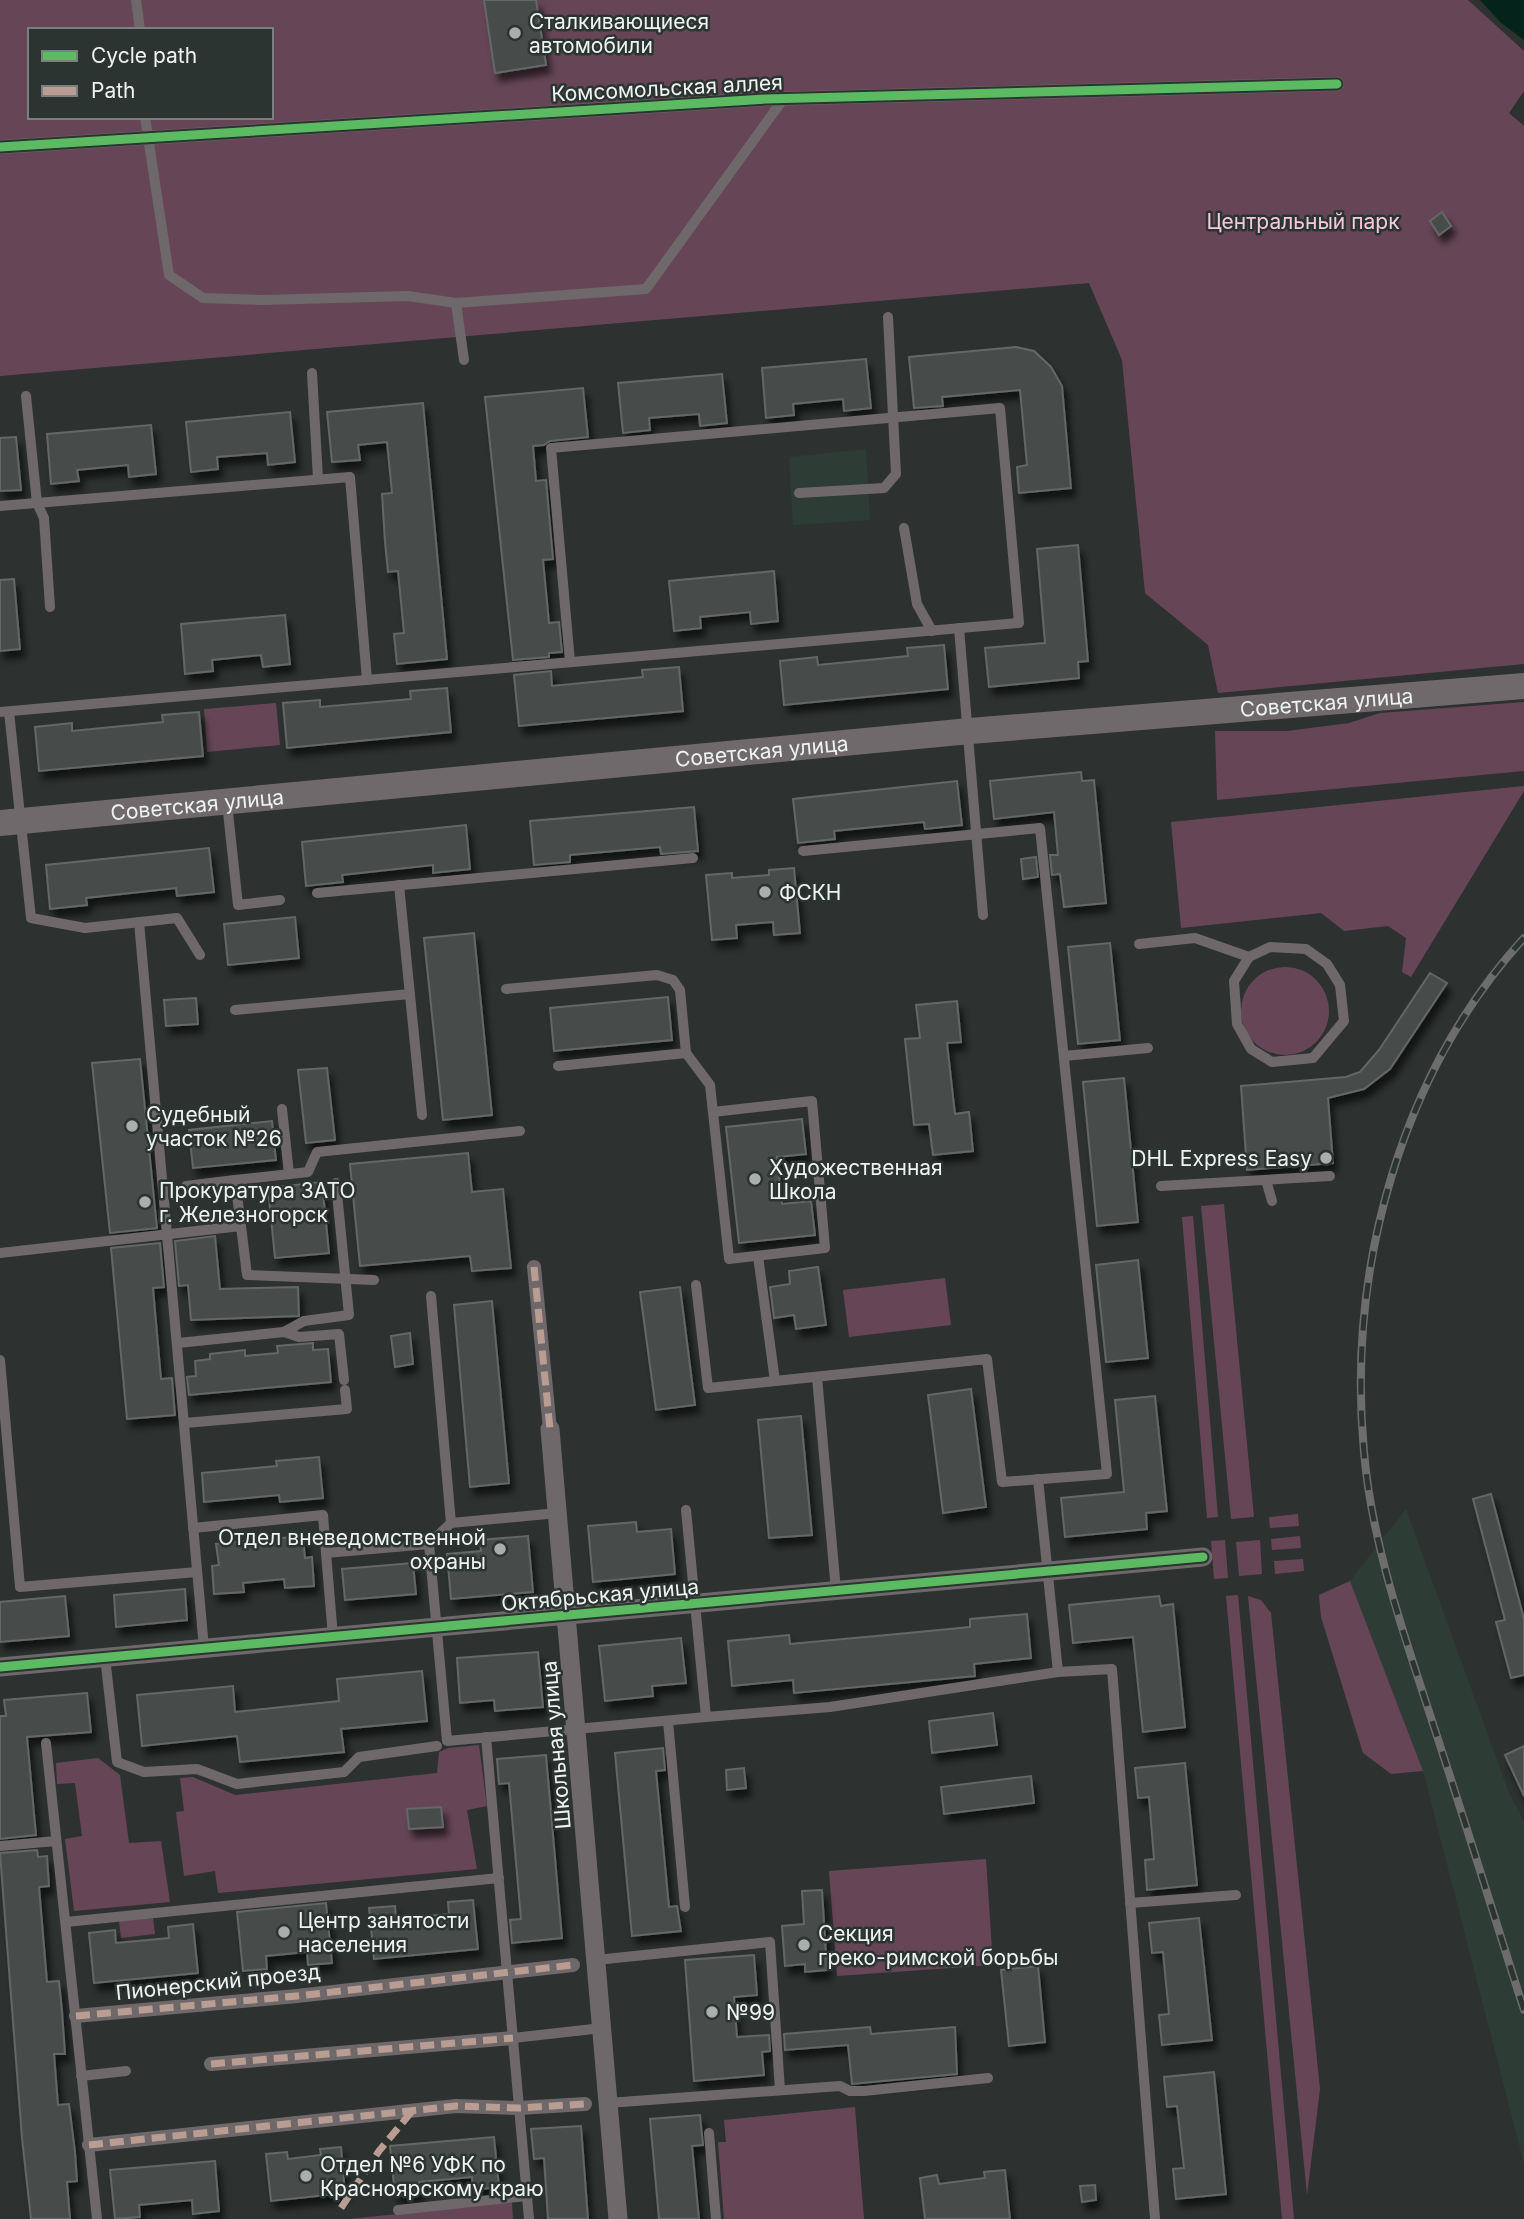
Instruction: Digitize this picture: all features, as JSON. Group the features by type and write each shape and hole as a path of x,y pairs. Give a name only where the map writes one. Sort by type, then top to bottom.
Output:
{"main road":[{"name":"Советская улица","path":"10,822 970,731 1524,686"}],"street":[{"name":"Комсомольская аллея","path":"0,147 784,98 1337,84"},
{"name":"Школьная улица","path":"534,1267 578,1729 618,2219"},
{"name":"Октябрьская улица","path":"0,1667 1203,1557"},
{"name":"Пионерский проезд","path":"76,2016 573,1965"},
{"path":"211,2064 513,2038"},
{"path":"89,2144 456,2106 519,2108 585,2104"}],"lane":[{"path":"136,0 140,28"},
{"path":"145,119 169,275 203,298 262,300 408,296 456,303 646,289 784,98"},
{"path":"456,303 464,360"},
{"path":"799,493 884,488 896,474 888,317"},
{"path":"312,373 318,479"},
{"path":"26,396 37,503 44,517 50,607"},
{"path":"200,954 177,918 85,928 31,918 10,822 4,712 1019,623 1000,408 551,448 570,662"},
{"path":"0,506 350,477 367,680"},
{"path":"904,528 917,604 932,631"},
{"path":"960,628 979,834 983,915"},
{"path":"227,802 238,905 280,900"},
{"path":"696,1284 708,1388 987,1359 1002,1482 1107,1474 1040,828 803,851"},
{"path":"317,894 693,858"},
{"path":"399,885 422,1115"},
{"path":"139,922 204,1648"},
{"path":"1139,944 1195,938 1249,957 1270,947 1306,949 1327,964 1340,985 1344,1021 1313,1058 1272,1062 1251,1049 1237,1024 1234,981 1249,957"},
{"path":"506,989 657,975 673,980 680,990 686,1053 710,1085 729,1259 825,1248 812,1101 713,1112"},
{"path":"235,1010 410,995"},
{"path":"1064,1056 1148,1048"},
{"path":"558,1066 686,1053"},
{"path":"282,1109 289,1174"},
{"path":"186,1186 309,1172 317,1152 520,1131"},
{"path":"1161,1186 1330,1176"},
{"path":"235,1180 247,1275 374,1280"},
{"path":"1266,1180 1272,1201"},
{"path":"178,1343 285,1332 304,1321 349,1315 336,1183"},
{"path":"0,1254 241,1226"},
{"path":"758,1256 775,1381"},
{"path":"431,1296 451,1523"},
{"path":"184,1423 347,1409 339,1334 299,1337 285,1332"},
{"path":"0,1360 20,1587 197,1572"},
{"path":"817,1377 836,1591"},
{"path":"1038,1479 1058,1672"},
{"path":"687,1510 706,1717"},
{"path":"326,1553 429,1544 451,1523 558,1513"},
{"path":"193,1528 323,1515 333,1637"},
{"path":"429,1544 447,1741 830,1707 1058,1672 1112,1669 1155,2219"},
{"path":"105,1657 117,1762 145,1772 197,1769 237,1784 344,1772 359,1757 437,1746"},
{"path":"668,1721 685,1907"},
{"path":"486,1737 529,2219"},
{"path":"46,1743 97,2219"},
{"path":"0,1846 56,1841"},
{"path":"66,1922 499,1878"},
{"path":"1130,1903 1236,1895"},
{"path":"596,1960 770,1942 780,2090"},
{"path":"513,2038 602,2028"},
{"path":"82,2076 126,2071"},
{"path":"608,2102 840,2086 850,2091 864,2091 988,2078"},
{"path":"709,2133 716,2219"},
{"path":"398,2210 527,2196"}],"shaded area":[{"path":"1480,0 1524,0 1524,40 1500,22"},
{"path":"866,449 870,520 793,525 789,457"},
{"path":"1406,1509 1509,1793 1524,1821 1524,2164 1423,1771 1350,1581"}],"green space":[{"name":"Центральный парк","path":"0,0 1468,0 1524,51 1524,91 1509,113 1524,126 1524,664 1218,693 1208,645 1145,593 1122,360 1089,283 0,376"},
{"path":"1524,702 1524,771 1217,800 1215,731 1287,731 1349,723 1380,713"},
{"path":"276,703 280,745 207,752 204,709"},
{"path":"1524,786 1524,791 1411,977 1402,972 1406,938 1388,926 1344,931 1321,913 1181,928 1171,822"},
{"path":"1285,967 1310,974 1322,986 1329,1011 1322,1036 1310,1048 1285,1055 1260,1048 1248,1036 1241,1011 1248,986 1260,974"},
{"path":"1224,1204 1254,1517 1231,1519 1201,1206"},
{"path":"1193,1216 1218,1517 1207,1518 1182,1217"},
{"path":"945,1278 951,1325 849,1337 843,1290"},
{"path":"1298,1514 1299,1526 1270,1528 1269,1517"},
{"path":"1300,1536 1301,1548 1272,1550 1271,1539"},
{"path":"1225,1540 1228,1578 1214,1579 1211,1541"},
{"path":"1260,1540 1262,1574 1239,1576 1236,1542"},
{"path":"1303,1559 1304,1571 1275,1574 1274,1561"},
{"path":"1350,1581 1423,1771 1391,1774 1363,1753 1321,1617 1319,1595"},
{"path":"1238,1595 1294,2219 1282,2219 1226,1596"},
{"path":"1248,1596 1261,1600 1271,1613 1320,2089 1307,2195"},
{"path":"479,1745 487,1806 467,1810 477,1869 218,1893 215,1871 184,1876 176,1812 184,1811 180,1778 193,1777 235,1795 437,1773 439,1752 448,1748"},
{"path":"98,1758 120,1775 129,1843 161,1841 170,1902 74,1911 65,1839 82,1836 75,1783 57,1784 56,1763"},
{"path":"986,1859 993,1965 837,1976 829,1871"},
{"path":"153,1918 155,1934 121,1938 119,1921"},
{"path":"855,2107 864,2219 724,2219 718,2142 726,2142 724,2120"},
{"path":"512,2202 513,2219 349,2219"}],"building":[{"name":"Сталкивающиеся автомобили","path":"484,0 536,0 546,65 495,73"},
{"path":"1442,212 1451,226 1439,235 1430,221"},
{"path":"1016,347 1034,351 1051,367 1062,386 1071,488 1019,493 1017,467 1027,465 1020,390 942,397 943,406 914,408 909,357"},
{"path":"866,359 871,408 844,411 843,399 793,404 794,415 766,418 762,368"},
{"path":"722,374 727,423 700,426 699,414 649,418 650,430 623,433 618,383"},
{"path":"583,388 588,437 550,441 544,445 533,446 536,481 546,480 553,559 543,560 549,623 559,622 562,652 549,653 549,657 513,660 485,397"},
{"path":"423,403 447,659 397,664 394,634 404,633 398,571 388,572 385,542 382,494 392,493 387,442 358,445 360,460 332,462 327,412"},
{"path":"290,412 295,462 268,465 267,453 217,457 218,469 191,472 186,422"},
{"path":"151,425 156,474 129,477 128,465 77,470 79,481 51,484 47,434"},
{"path":"16,437 21,490 0,491 0,438"},
{"path":"1078,545 1088,661 1078,662 1079,678 989,687 985,648 1045,643 1037,549"},
{"path":"774,571 778,621 751,624 750,612 700,617 701,628 674,631 669,581"},
{"path":"14,579 20,649 0,651 0,580"},
{"path":"285,615 290,664 263,667 261,655 212,660 213,671 185,674 181,624"},
{"path":"944,645 948,689 784,705 780,661 817,657 818,665 908,656 907,648"},
{"path":"679,667 683,711 519,726 514,675 551,671 552,686 643,677 642,670"},
{"path":"447,688 451,732 287,748 283,703 320,700 320,707 411,699 410,691"},
{"path":"199,712 203,756 39,771 35,727 72,723 72,731 163,722 162,715"},
{"path":"1081,772 1082,781 1094,780 1106,903 1064,907 1060,874 1052,875 1050,855 1058,855 1054,812 994,819 990,781"},
{"path":"957,781 962,825 925,829 924,822 834,831 835,839 798,843 793,799"},
{"path":"694,807 698,851 661,854 660,847 570,855 570,862 534,865 530,821"},
{"path":"466,825 470,869 433,873 433,865 342,875 343,882 306,886 302,842"},
{"path":"209,848 214,892 177,896 176,888 86,898 87,905 50,909 46,865"},
{"path":"1036,857 1038,877 1023,879 1021,859"},
{"path":"794,868 800,933 774,935 773,922 736,925 737,938 712,940 706,875 732,873 732,878 769,875 769,870"},
{"path":"295,917 299,958 228,965 224,924"},
{"path":"474,933 492,1115 443,1120 424,938"},
{"path":"1110,943 1120,1040 1078,1044 1068,947"},
{"path":"1430,973 1447,983 1390,1069 1364,1089 1328,1098 1333,1163 1247,1170 1241,1086 1346,1077 1360,1072 1379,1050"},
{"path":"668,997 672,1040 554,1051 550,1008"},
{"path":"196,998 198,1024 166,1026 164,1000"},
{"path":"957,1001 961,1042 947,1043 955,1114 969,1112 973,1151 933,1155 929,1124 914,1125 905,1039 920,1038 916,1005"},
{"path":"140,1059 157,1228 110,1233 92,1063"},
{"path":"327,1068 335,1140 306,1143 298,1070"},
{"path":"1124,1078 1138,1222 1097,1226 1083,1082"},
{"name":"Художественная Школа","path":"802,1119 806,1154 777,1157 782,1204 811,1201 815,1235 739,1243 726,1127"},
{"path":"272,1121 276,1160 193,1168 189,1130"},
{"path":"468,1153 472,1192 503,1189 511,1268 472,1271 470,1256 360,1266 350,1164"},
{"path":"322,1182 329,1253 275,1258 268,1188"},
{"path":"215,1236 220,1289 298,1287 299,1316 191,1320 188,1285 179,1286 175,1241"},
{"path":"160,1243 164,1287 153,1288 161,1379 172,1378 175,1415 127,1419 111,1248"},
{"path":"1138,1260 1148,1358 1106,1362 1096,1265"},
{"path":"818,1267 826,1325 796,1329 794,1315 774,1318 770,1287 790,1284 789,1271"},
{"path":"680,1287 695,1405 656,1410 640,1292"},
{"path":"492,1301 509,1483 470,1487 454,1305"},
{"path":"410,1333 413,1364 395,1367 391,1336"},
{"path":"313,1343 313,1350 328,1349 331,1382 189,1395 187,1377 196,1376 195,1361 210,1359 210,1354 245,1350 245,1356 278,1353 277,1346"},
{"path":"971,1389 986,1507 943,1513 928,1395"},
{"path":"1155,1396 1167,1511 1146,1513 1147,1529 1065,1537 1061,1498 1124,1492 1115,1400"},
{"path":"801,1416 812,1535 769,1538 758,1420"},
{"path":"319,1457 323,1498 280,1502 279,1495 204,1502 202,1473 277,1466 276,1461"},
{"path":"1491,1494 1524,1619 1524,1675 1511,1678 1496,1622 1505,1620 1473,1499"},
{"path":"636,1522 637,1532 671,1529 675,1574 593,1582 588,1526"},
{"path":"303,1536 305,1558 312,1557 314,1586 285,1588 284,1579 243,1583 244,1592 214,1594 212,1566 219,1565 216,1544"},
{"path":"528,1536 533,1592 451,1599 447,1554 481,1551 480,1540"},
{"path":"413,1563 416,1594 345,1600 342,1569"},
{"path":"185,1589 187,1620 116,1627 114,1595"},
{"path":"65,1596 69,1636 0,1642 0,1602"},
{"path":"1159,1596 1161,1606 1173,1604 1185,1727 1143,1732 1133,1637 1073,1643 1069,1605"},
{"path":"1027,1614 1031,1658 974,1664 975,1676 794,1693 793,1680 732,1686 728,1641 789,1635 790,1644 970,1627 970,1619"},
{"path":"681,1638 686,1683 652,1686 653,1696 605,1701 599,1646"},
{"path":"538,1652 543,1707 495,1711 494,1700 460,1703 457,1658"},
{"path":"422,1671 427,1721 341,1729 344,1752 240,1762 237,1736 142,1746 137,1695 233,1686 235,1712 339,1701 337,1679"},
{"path":"87,1693 91,1732 27,1737 36,1835 0,1839 0,1716 6,1716 4,1700"},
{"path":"993,1713 997,1745 932,1753 929,1721"},
{"path":"1524,1746 1524,1796 1505,1755"},
{"path":"663,1748 665,1770 656,1771 669,1907 677,1906 681,1931 632,1936 615,1753"},
{"path":"546,1755 562,1938 512,1943 510,1920 521,1919 509,1783 499,1784 497,1759"},
{"path":"1185,1763 1197,1885 1147,1890 1145,1860 1154,1859 1149,1797 1138,1798 1135,1768"},
{"path":"744,1768 746,1788 727,1790 726,1770"},
{"path":"1031,1776 1034,1803 944,1814 941,1787"},
{"path":"441,1807 443,1827 409,1829 407,1809"},
{"path":"37,1850 38,1857 47,1856 49,1886 39,1887 47,1982 59,1981 62,2011 65,2054 54,2054 58,2105 69,2104 75,2152 77,2181 67,2182 70,2219 31,2219 22,2138 0,1853"},
{"name":"Секция греко-римской борьбы","path":"822,1890 827,1970 805,1972 805,1964 785,1966 782,1926 804,1924 802,1891"},
{"path":"473,1900 478,1949 374,1959 369,1908 395,1906 396,1919 449,1914 448,1902"},
{"name":"Центр занятости населения","path":"326,1903 332,1963 308,1965 307,1952 266,1956 267,1969 243,1971 237,1912"},
{"path":"1199,1918 1212,2040 1162,2045 1159,2015 1169,2014 1163,1952 1152,1953 1149,1923"},
{"path":"193,1924 198,1973 94,1983 89,1933 115,1930 116,1943 169,1938 168,1927"},
{"path":"754,1955 757,1995 734,1997 737,2037 769,2035 770,2051 762,2052 764,2075 694,2081 685,1960"},
{"path":"1038,1966 1045,2042 1009,2046 1001,1970"},
{"path":"870,2027 871,2034 955,2027 957,2074 852,2084 848,2045 785,2050 784,2034"},
{"path":"1214,2072 1226,2194 1176,2199 1173,2169 1184,2168 1177,2106 1167,2107 1164,2077"},
{"path":"700,2115 703,2145 692,2146 699,2219 659,2219 650,2119"},
{"path":"581,2126 588,2219 548,2219 544,2158 534,2159 531,2129"},
{"path":"494,2137 499,2187 473,2190 472,2177 419,2182 420,2193 395,2196 390,2146"},
{"name":"Отдел №6 УФК по Красноярскому краю","path":"341,2147 345,2193 271,2201 266,2154 287,2152 288,2159 321,2155 320,2149"},
{"path":"215,2161 219,2211 193,2214 192,2200 139,2205 140,2217 115,2219 110,2170"},
{"path":"1005,2170 1010,2219 925,2219 920,2178 937,2175 939,2184 985,2178 984,2172"},
{"path":"1095,2185 1096,2200 1082,2202 1080,2186"}],"railway":[{"path":"1524,938 1481,992 1444,1050 1414,1112 1391,1178 1374,1245 1364,1314 1361,1383 1368,1487 1382,1557 1401,1625 1524,2010"}],"marked path":[{"path":"534,1267 550,1429"},
{"path":"76,2016 297,1996 573,1965"},
{"path":"211,2064 513,2038"},
{"path":"89,2145 456,2106 519,2108 585,2104"},
{"path":"341,2208 379,2151 413,2110"}],"cycle path":[{"path":"0,147 766,99 1337,84"},
{"path":"0,1667 1203,1557"}],"place":[{"name":"Сталкивающиеся автомобили","path":"515,33"},
{"name":"ФСКН","path":"765,892"},
{"name":"Судебный участок №26","path":"132,1126"},
{"name":"DHL Express Easy","path":"1326,1158"},
{"name":"Художественная Школа","path":"755,1179"},
{"name":"Прокуратура ЗАТО г. Железногорск","path":"145,1202"},
{"name":"Отдел вневедомственной охраны","path":"500,1549"},
{"name":"Центр занятости населения","path":"284,1932"},
{"name":"Секция греко-римской борьбы","path":"804,1945"},
{"name":"№99","path":"712,2012"},
{"name":"Отдел №6 УФК по Красноярскому краю","path":"306,2176"}]}
